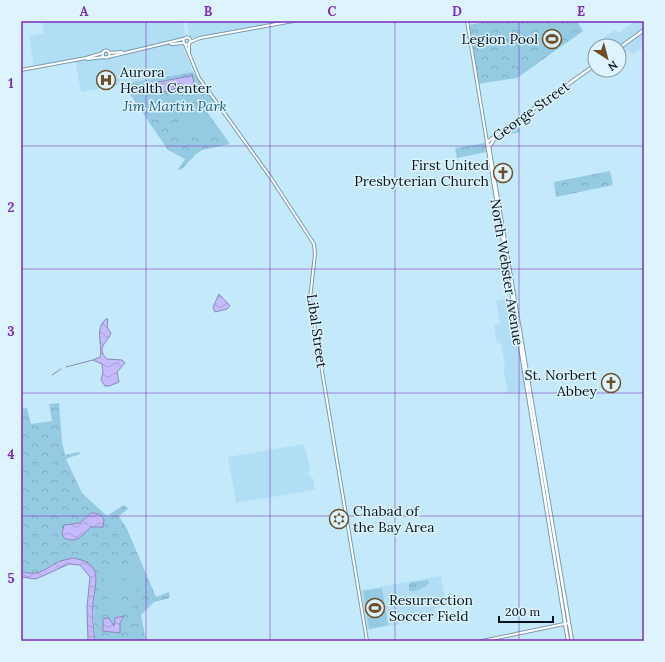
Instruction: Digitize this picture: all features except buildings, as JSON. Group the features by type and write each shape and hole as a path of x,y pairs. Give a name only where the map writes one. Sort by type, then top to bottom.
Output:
{"main road":[{"path":"627,42 644,30"},
{"name":"George Street","path":"487,142 587,71"},
{"path":"489,147 491,142 503,131"},
{"name":"North Webster Avenue","path":"487,142 538,447"},
{"name":"North Webster Avenue","path":"487,142 538,447"},
{"path":"538,447 567,624 568,641"},
{"path":"567,624 572,641"}],"street":[{"path":"86,58 108,57 122,52 189,38 200,38 293,21"},
{"path":"467,21 487,142"},
{"name":"Libal Street","path":"189,38 189,55"},
{"path":"170,43 189,43 200,38"},
{"name":"Libal Street","path":"184,39 184,43 199,78 271,178 314,244 315,254 310,299 367,641"},
{"path":"21,70 86,58 105,51 122,52"},
{"path":"108,52 108,57"},
{"path":"103,53 104,57"},
{"path":"482,641 567,624"}],"shaded area":[{"path":"42,21 183,21 185,33 182,43 193,72 81,92 75,59 34,66 29,36 44,33"},
{"path":"187,21 283,21 194,38 189,36"},
{"path":"635,21 644,21 644,47 633,55 629,50 627,51 627,38 604,37 615,30 619,33"},
{"path":"513,298 528,390 508,393 503,367 505,366 501,343 497,344 494,325 500,324 496,301"},
{"path":"304,444 310,468 308,475 313,478 315,490 236,503 228,457"},
{"path":"441,576 446,604 435,609 437,617 367,630 361,593 362,590"}],"green space":[{"path":"491,21 577,21 583,31 517,78 477,84 468,25"},
{"path":"528,27 532,50 511,53 512,44 515,37"},
{"name":"Jim Martin Park","path":"193,72 214,102 205,109 230,144 202,150 195,155 181,170 178,169 185,159 168,150 123,84"},
{"path":"166,101 178,116 166,125 154,109"},
{"path":"202,110 215,128 201,137 189,120"},
{"path":"183,119 193,135 181,143 170,127"},
{"path":"517,121 520,132 505,135 502,132"},
{"path":"485,143 486,152 457,158 455,148"},
{"path":"610,171 613,185 556,197 554,182"},
{"path":"59,403 62,442 65,455 79,452 80,454 66,459 82,493 107,516 124,505 128,509 119,516 127,529 156,597 169,592 170,598 154,602 141,615 146,641 95,641 93,604 96,582 80,559 49,568 39,573 29,574 21,571 21,409 27,408 31,424 52,421 49,404"},
{"path":"136,559 148,584 132,591 120,567"},
{"path":"118,562 126,588 109,593 101,567"},
{"path":"428,580 429,583 422,588 415,591 409,591 409,583"},
{"name":"Resurrection Soccer Field","path":"382,588 388,625 369,629 363,591"},
{"path":"120,595 123,607 107,612 103,600"}],"water":[{"path":"192,74 194,83 189,87 178,86 167,91 158,91 154,90 148,84 190,76"},
{"path":"219,294 230,306 227,309 215,312 213,307"},
{"path":"106,319 108,319 107,327 111,333 103,345 102,351 107,359 122,360 125,363 117,372 119,382 109,386 105,386 101,380 103,372 102,364 93,360 100,357 100,327"},
{"path":"91,513 98,514 104,519 103,527 91,527 82,536 73,540 64,538 62,534 64,525 80,523"},
{"path":"72,558 89,563 95,573 96,580 93,603 93,627 95,641 88,641 87,607 90,577 80,565 69,564 36,579 21,577 21,571 26,573 40,572 58,562"},
{"path":"124,616 120,623 120,633 103,631 103,619 109,618 114,626 115,618"}],"waterway":[{"path":"66,367 93,360"},
{"path":"52,375 61,369"}],"place":[{"name":"Legion Pool","path":"552,39"},
{"name":"Aurora Health Center","path":"106,80"},
{"name":"First United Presbyterian Church","path":"503,173"},
{"name":"St. Norbert Abbey","path":"611,383"},
{"name":"Chabad of the Bay Area","path":"339,519"},
{"name":"Resurrection Soccer Field","path":"375,608"}]}
